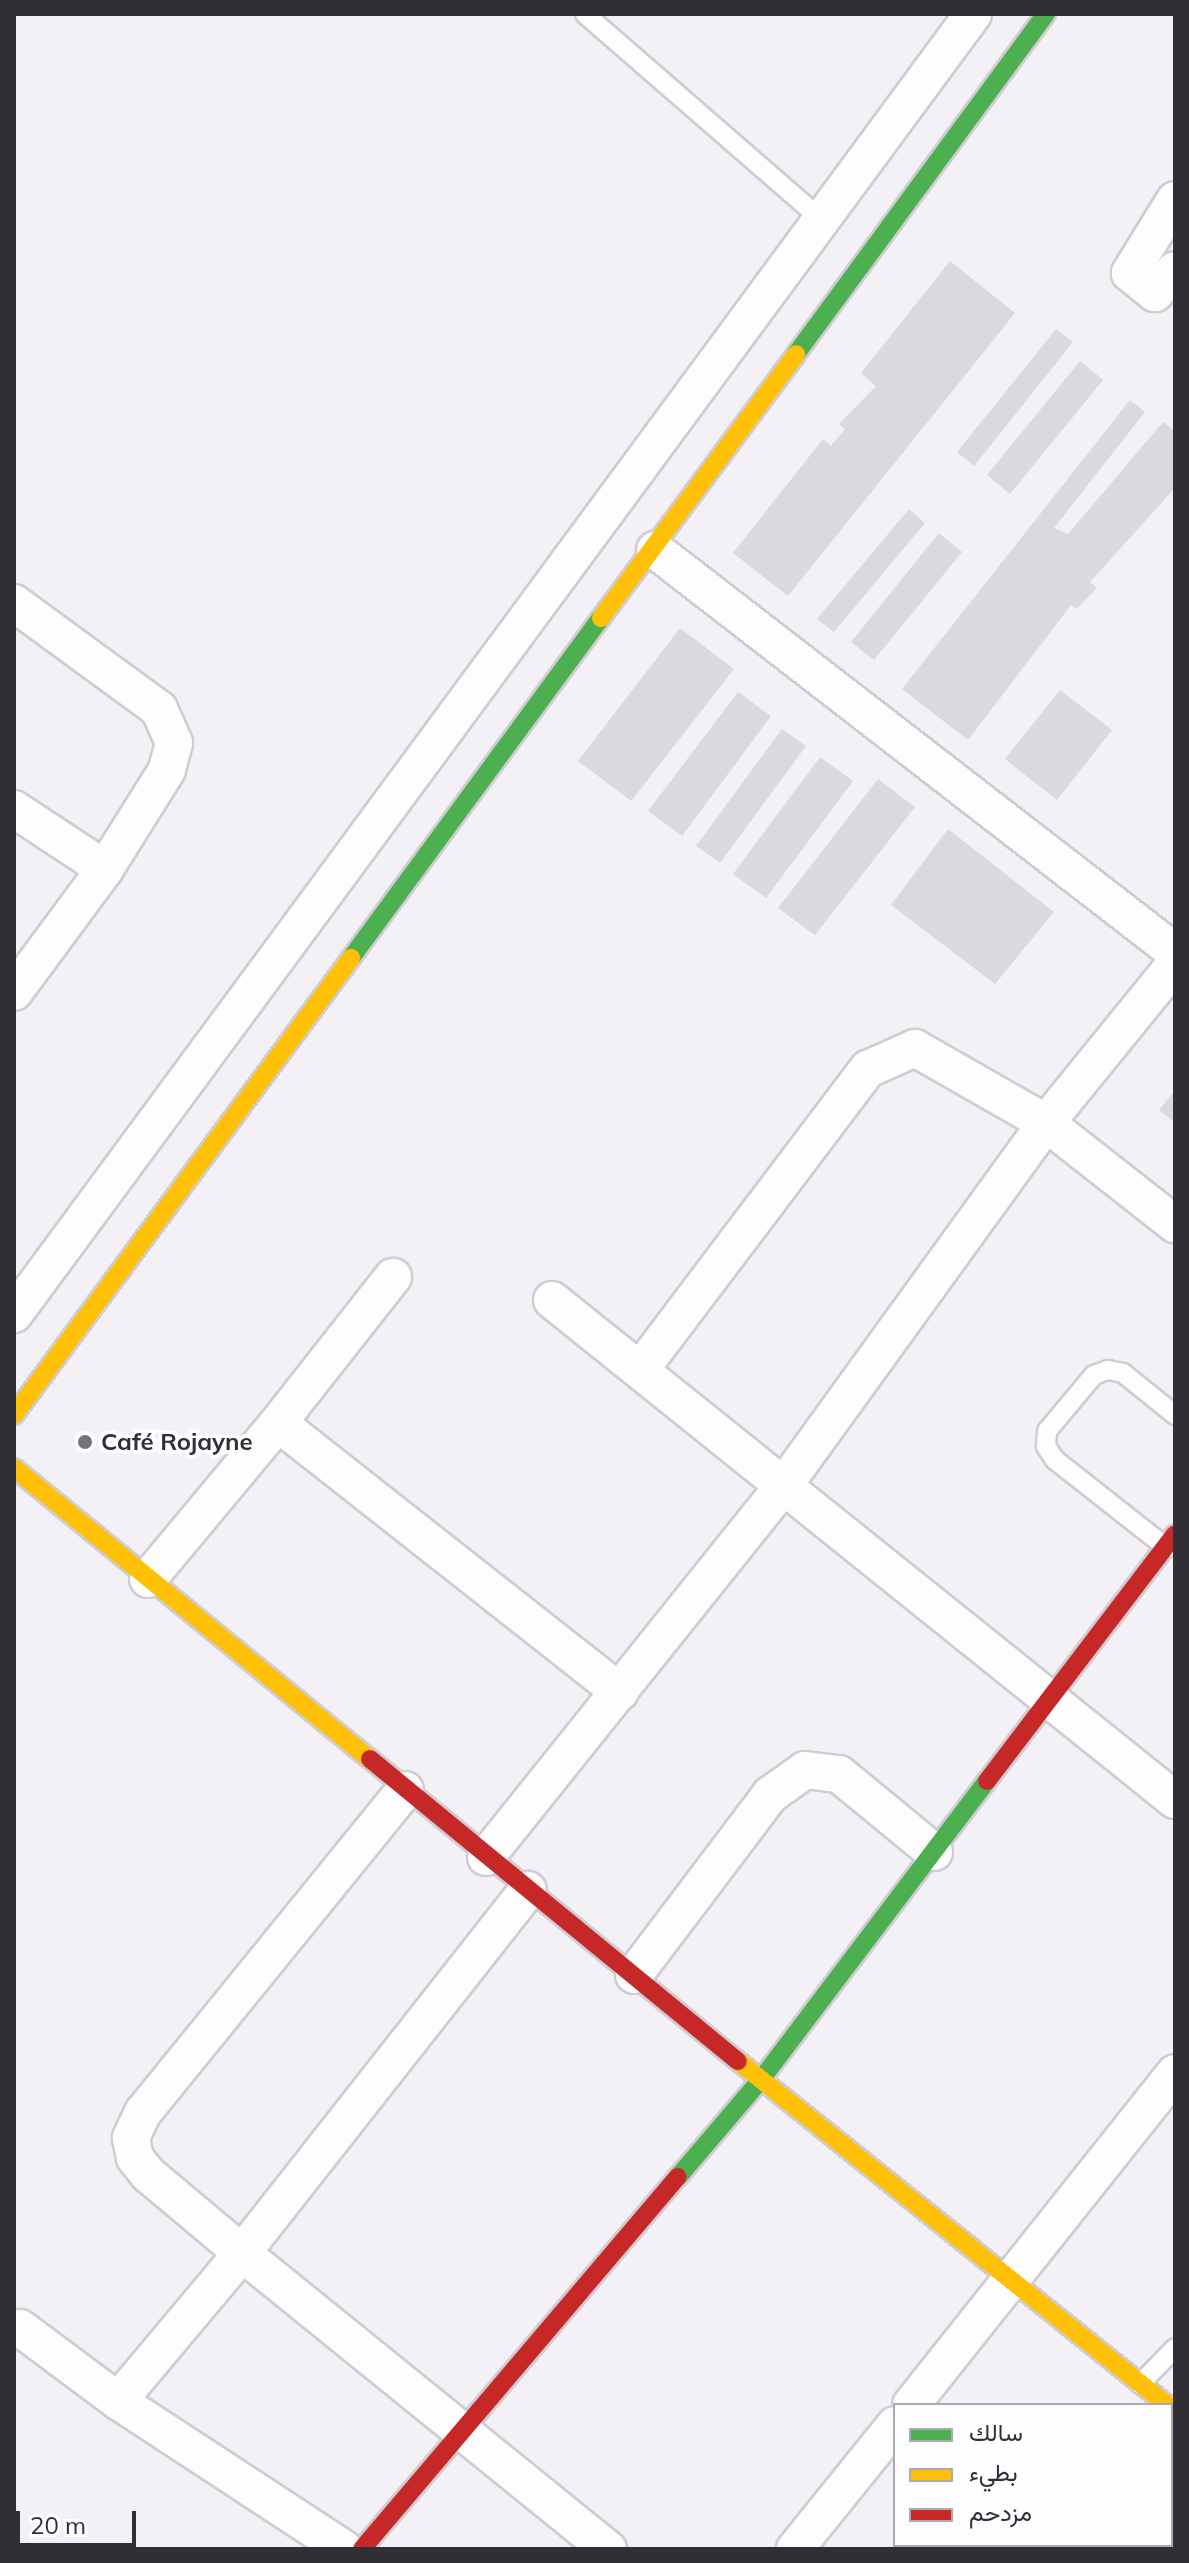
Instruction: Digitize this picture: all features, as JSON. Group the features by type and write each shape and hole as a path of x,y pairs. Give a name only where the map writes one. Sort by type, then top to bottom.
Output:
{"street":[{"path":"14,1314 973,14"},
{"path":"14,1415 655,550 1046,14"},
{"path":"1175,200 1130,273 1155,293 1175,270"},
{"path":"655,550 1175,952"},
{"path":"14,603 159,709 170,725 174,743 167,770 105,869 14,992"},
{"path":"14,809 105,869"},
{"path":"486,1857 784,1485 1046,1123 1175,964"},
{"path":"640,1370 868,1069 915,1048 1046,1123 1175,1224"},
{"path":"148,1579 278,1423 393,1277"},
{"path":"552,1300 1052,1696 1175,1800"},
{"path":"278,1423 620,1692"},
{"path":"14,1468 486,1857 763,2077 1009,2283 1165,2403"},
{"path":"362,2549 763,2077 1052,1696 1172,1546"},
{"path":"634,1975 770,1795 805,1770 839,1774 934,1852"},
{"path":"405,1790 143,2112 131,2138 135,2158 149,2175 242,2253 608,2549"},
{"path":"118,2401 242,2253 528,1890"},
{"path":"913,2403 1175,2073"},
{"path":"20,2328 118,2401 344,2549"},
{"path":"795,2549 893,2427"}],"lane":[{"path":"585,14 821,219"},
{"path":"1172,1546 1055,1460 1046,1446 1047,1431 1094,1375 1108,1370 1123,1373 1175,1415"},
{"path":"1140,2384 1175,2348"}],"building":[{"path":"950,261 1015,313 788,596 733,553 823,439 831,446 845,429 839,424 876,386 861,373"},
{"path":"1056,329 1073,342 974,466 957,452"},
{"path":"1080,361 1103,380 1010,494 987,475"},
{"path":"1130,400 1145,412 1054,528 1068,534 1163,422 1175,431 1175,488 1090,582 1097,588 1077,609 1071,605 968,740 902,689"},
{"path":"909,509 925,523 834,632 817,619"},
{"path":"939,533 962,552 874,660 851,642"},
{"path":"680,628 734,669 631,801 578,761"},
{"path":"1060,690 1112,730 1057,800 1005,759"},
{"path":"738,692 771,716 682,836 648,811"},
{"path":"782,729 806,746 720,863 696,846"},
{"path":"820,757 853,781 766,898 733,874"},
{"path":"878,779 915,807 815,935 778,908"},
{"path":"948,829 1054,912 995,984 891,905"},
{"path":"1175,1090 1175,1123 1159,1110"}],"traffic: fast":[{"path":"796,354 1046,14"},
{"path":"351,958 601,618"},
{"path":"678,2177 763,2077 987,1781"}],"traffic: slow":[{"path":"601,618 796,354"},
{"path":"14,1415 351,958"},
{"path":"14,1468 370,1759"},
{"path":"738,2061 1165,2403"}],"traffic: jam":[{"path":"987,1781 1175,1534"},
{"path":"370,1759 738,2061"},
{"path":"362,2549 678,2177"}],"place":[{"name":"Café Rojayne","path":"85,1442"}]}
